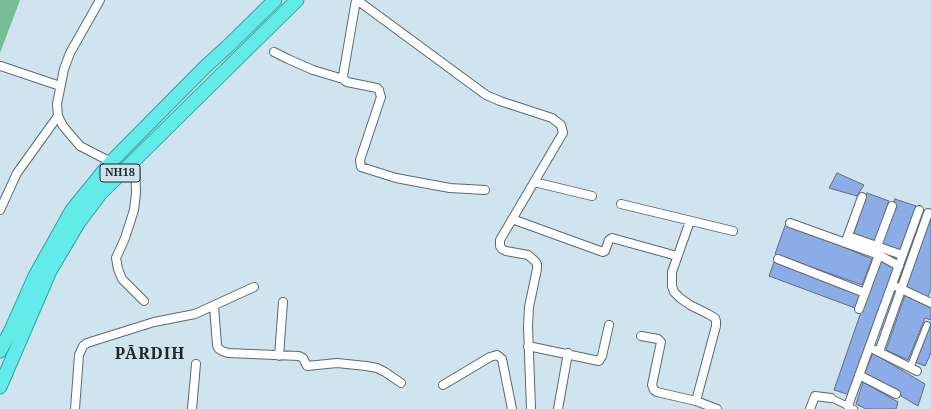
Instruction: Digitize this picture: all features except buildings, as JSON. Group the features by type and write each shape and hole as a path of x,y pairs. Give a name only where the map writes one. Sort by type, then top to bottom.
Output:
{"highway":[{"name":"NH18","path":"0,350 11,330 35,276 72,210 111,162 205,67 275,0"},
{"name":"NH18","path":"0,387 50,272 63,248 100,194 297,0"},
{"path":"205,67 216,80"}],"street":[{"path":"100,0 70,53 64,69 57,104 58,116 63,126 80,146 111,162"},
{"path":"343,79 343,71 356,0 486,95 552,118 558,121 561,125 562,133 501,237 500,246 506,251 528,255 537,264 528,307 531,409"},
{"path":"274,52 313,70 343,79 347,82 372,86 379,90 381,97 360,160 361,166 396,178 450,188 485,190"},
{"path":"1,66 60,86"},
{"path":"0,210 18,173 58,116"},
{"path":"135,159 136,193 134,210 125,238 116,258 122,279 144,301"},
{"path":"534,182 592,196"},
{"path":"847,239 862,197"},
{"path":"621,204 733,231"},
{"path":"859,309 879,255 877,246 892,206"},
{"path":"810,409 814,396 832,398 851,408 859,375 919,210"},
{"path":"879,352 928,213"},
{"path":"512,219 603,252 605,251 609,240 612,238 677,256"},
{"path":"690,221 677,256 672,279 674,292 685,302 715,318 716,321 716,326 696,401"},
{"path":"790,224 877,246 902,255"},
{"path":"847,239 899,266"},
{"path":"778,259 865,293"},
{"path":"892,284 930,301"},
{"path":"75,409 79,355 83,346 87,343 154,322 195,314 254,287"},
{"path":"279,356 283,302"},
{"path":"214,306 218,348 228,353 302,357 307,366 337,363 372,367 385,372 401,383"},
{"path":"528,346 568,353 595,361 601,360 609,325"},
{"path":"869,347 913,370 927,325"},
{"path":"641,336 658,339 661,342 652,385 654,390 696,401 717,409"},
{"path":"558,409 568,353"},
{"path":"443,385 490,357 497,355 502,359 512,409"},
{"path":"192,409 196,364"},
{"path":"859,375 896,394"}],"green space":[{"path":"0,0 20,0 0,53"}],"district":[{"name":"PĀRDIH","path":"150,354"}]}
